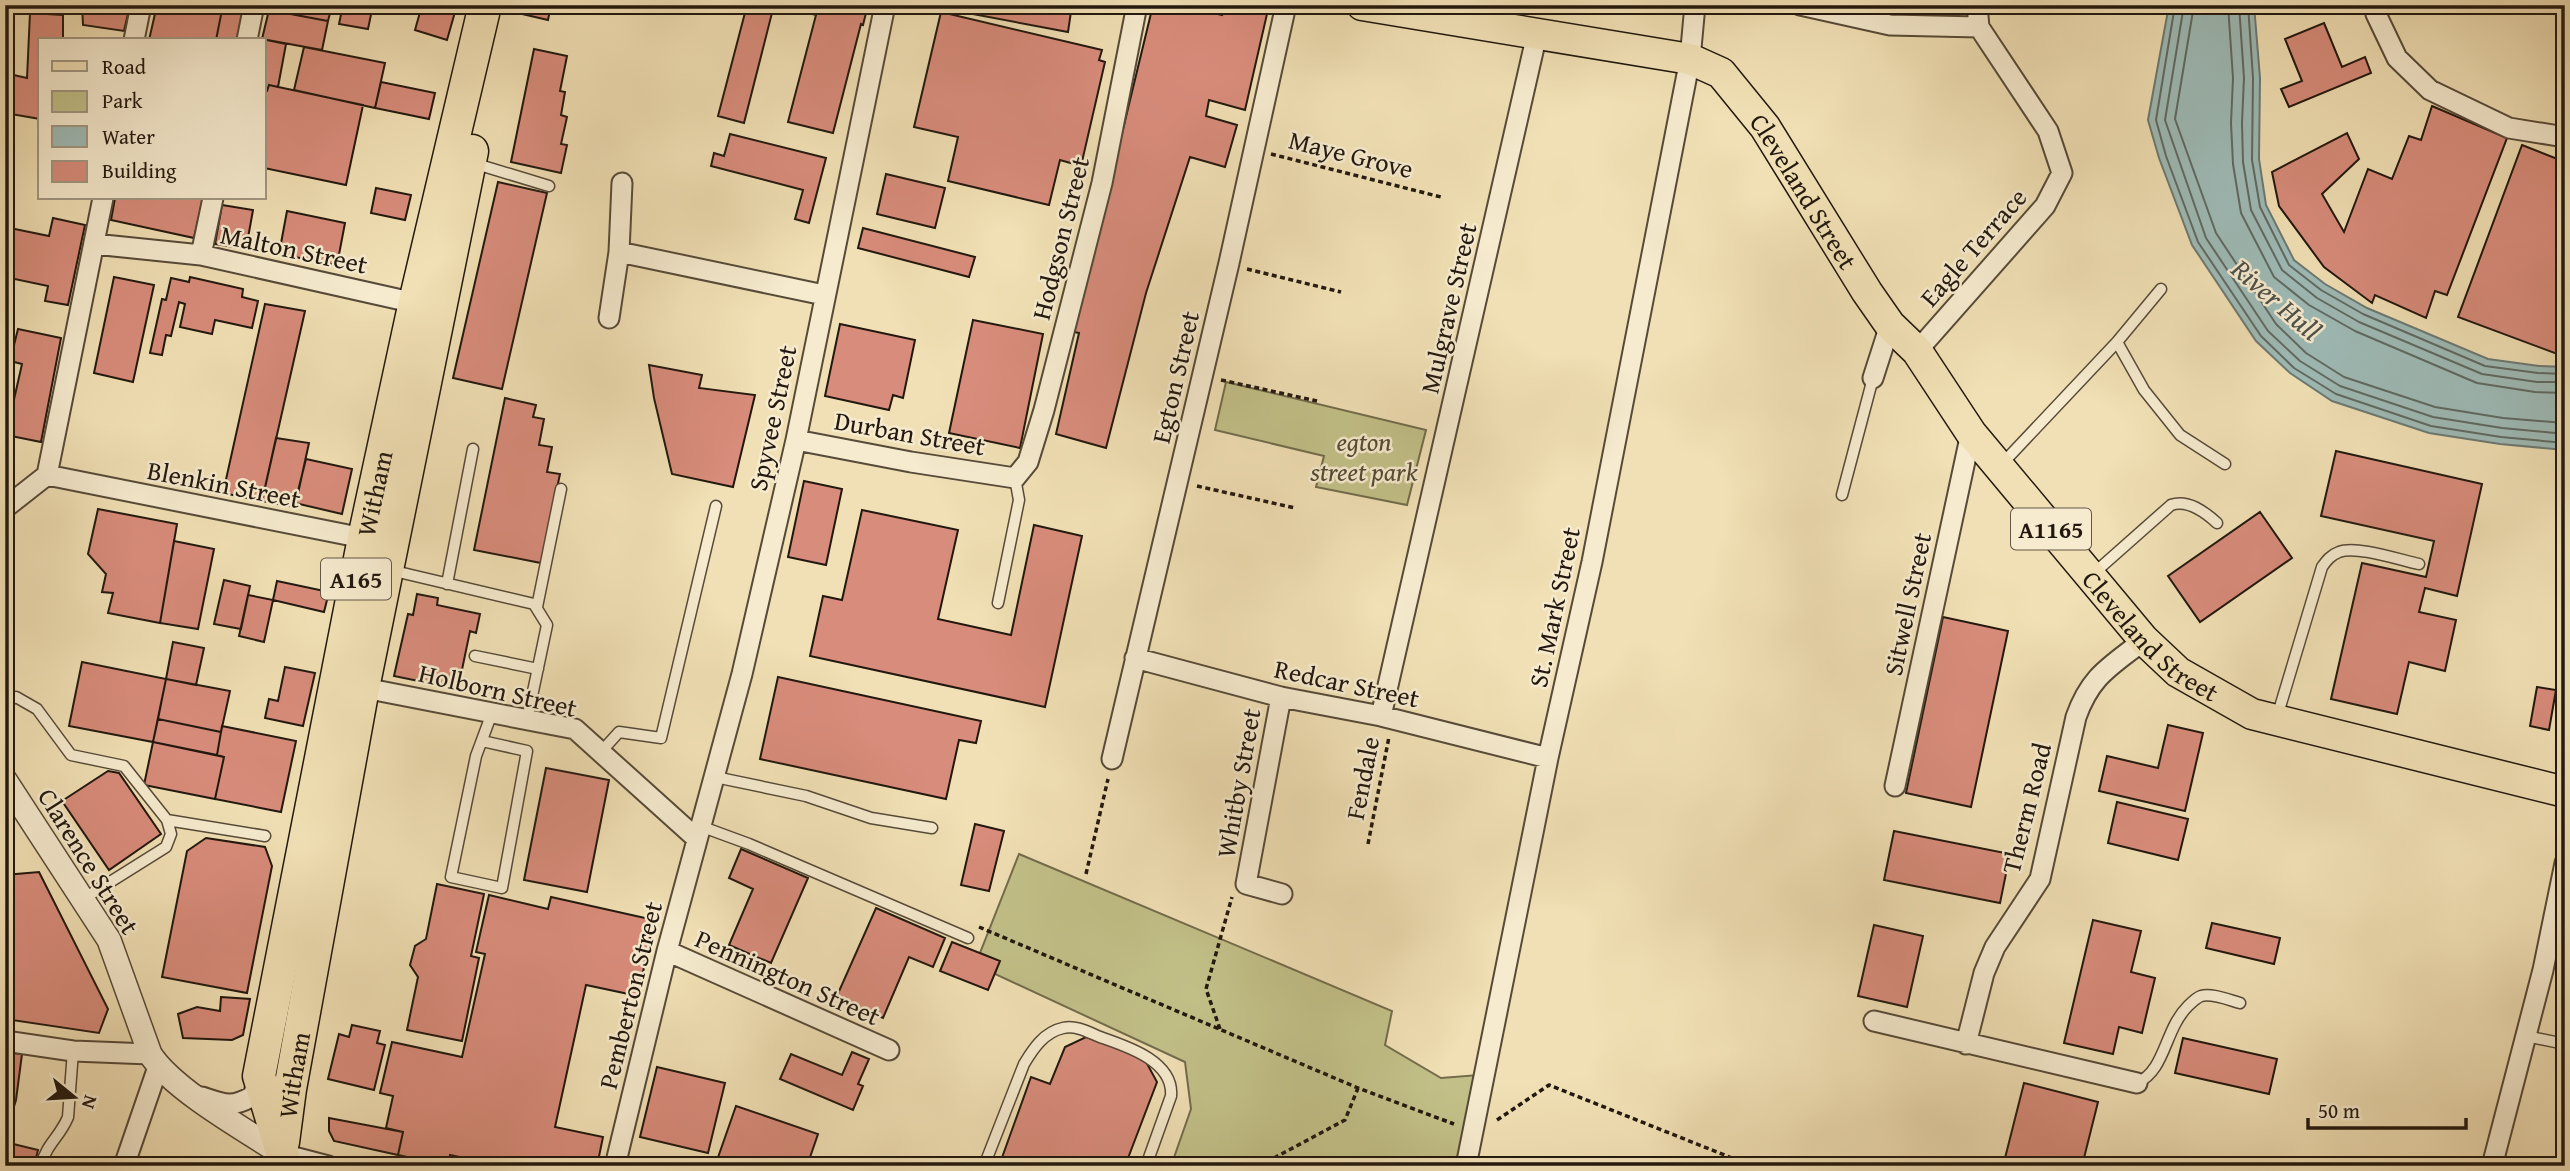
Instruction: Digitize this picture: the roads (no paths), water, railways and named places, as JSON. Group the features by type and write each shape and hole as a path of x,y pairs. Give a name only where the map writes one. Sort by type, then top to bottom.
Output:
{"highway":[{"name":"Witham","path":"284,1160 259,1076 381,550 427,306 459,159 485,5"},
{"name":"Witham","path":"459,159 501,5"},
{"name":"Witham","path":"284,1160 290,1089 349,685"}],"main road":[{"name":"A1165","path":"1362,5 1690,59"},
{"name":"Cleveland Street","path":"1690,59 1721,73 1765,127 1860,281 1890,325 1917,351 1971,432 2144,640 2178,672 2252,714 2565,792"}],"street":[{"path":"134,38 141,5"},
{"path":"247,38 254,5"},
{"name":"Spyvee Street","path":"698,832 742,674 796,440 885,5"},
{"name":"Hodgson Street","path":"1015,478 1028,462 1044,410 1102,183 1137,5"},
{"name":"Egton Street","path":"1112,760 1229,263 1286,5"},
{"name":"St. Mark Street","path":"1466,1166 1548,758 1592,562 1690,59 1695,5"},
{"path":"1800,5 1890,25 1979,27 1977,5"},
{"path":"2376,5 2376,14 2397,58 2430,90 2509,128 2565,137"},
{"name":"Eagle Terrace","path":"1917,351 2046,206 2062,173 2048,131 1979,27"},
{"name":"Mulgrave Street","path":"1387,717 1537,34"},
{"path":"608,318 619,252 622,183"},
{"path":"5,508 47,475 103,200"},
{"path":"201,255 213,200"},
{"name":"Malton Street","path":"94,244 201,255 427,306"},
{"path":"619,252 824,295"},
{"path":"1873,378 1890,325"},
{"name":"Sitwell Street","path":"1895,786 1971,432"},
{"name":"Durban Street","path":"796,440 1015,478"},
{"name":"Blenkin Street","path":"47,475 381,550"},
{"name":"Therm Road","path":"1966,1044 1984,973 1995,947 2040,879 2074,728 2085,693 2100,674 2144,640"},
{"name":"Redcar Street","path":"1135,658 1281,697 1387,717 1548,758"},
{"name":"Holborn Street","path":"349,685 575,729 698,832"},
{"name":"Whitby Street","path":"1281,697 1246,884 1282,894"},
{"name":"Clarence Street","path":"5,780 109,940 154,1061"},
{"name":"Pemberton Street","path":"615,1166 698,832"},
{"path":"2492,1166 2543,970 2565,863"},
{"name":"Pennington Street","path":"667,951 889,1050"},
{"path":"1874,1021 2137,1083"},
{"path":"5,1041 154,1061 191,1093 284,1160 328,1166"},
{"path":"125,1163 154,1061"},
{"path":"191,1093 229,1106 253,1096 259,1076"}],"lane":[{"path":"459,159 549,186"},
{"path":"2000,467 2117,342 2161,289"},
{"path":"2117,342 2144,390 2180,435 2225,464"},
{"path":"1842,495 1873,378"},
{"path":"447,584 473,449"},
{"path":"998,603 1019,500 1015,478"},
{"path":"537,607 561,489"},
{"path":"2090,576 2171,505 2185,503 2208,514 2217,523"},
{"path":"600,752 620,732 661,738 716,506"},
{"path":"381,550 447,584 534,604 537,607 547,625 527,720"},
{"path":"2275,720 2322,567 2329,557 2340,552 2354,551 2419,564"},
{"path":"475,656 538,669"},
{"path":"5,702 16,697 37,709 71,755 124,766 167,820 171,834 166,847 83,899"},
{"path":"482,741 527,751 502,888 451,877 476,756 492,713"},
{"path":"715,777 806,796 872,818 932,828"},
{"path":"167,820 265,836"},
{"path":"698,832 749,844 968,938"},
{"path":"2137,1083 2149,1077 2156,1069 2173,1025 2196,999 2210,996 2239,1003"},
{"path":"984,1166 1028,1057 1050,1033 1070,1027 1143,1054 1160,1069 1172,1087 1146,1166"},
{"path":"2526,1036 2565,1044"},
{"path":"40,1166 48,1145 64,1128 68,1117 73,1051"}],"water":[{"name":"River Hull","path":"2169,5 2254,5 2260,78 2259,159 2266,205 2294,260 2325,284 2367,308 2488,359 2565,367 2565,450 2500,444 2429,433 2332,401 2290,373 2256,341 2192,245 2159,158 2148,120"}],"park label":[{"name":"egton street park","path":"1364,456"}]}
